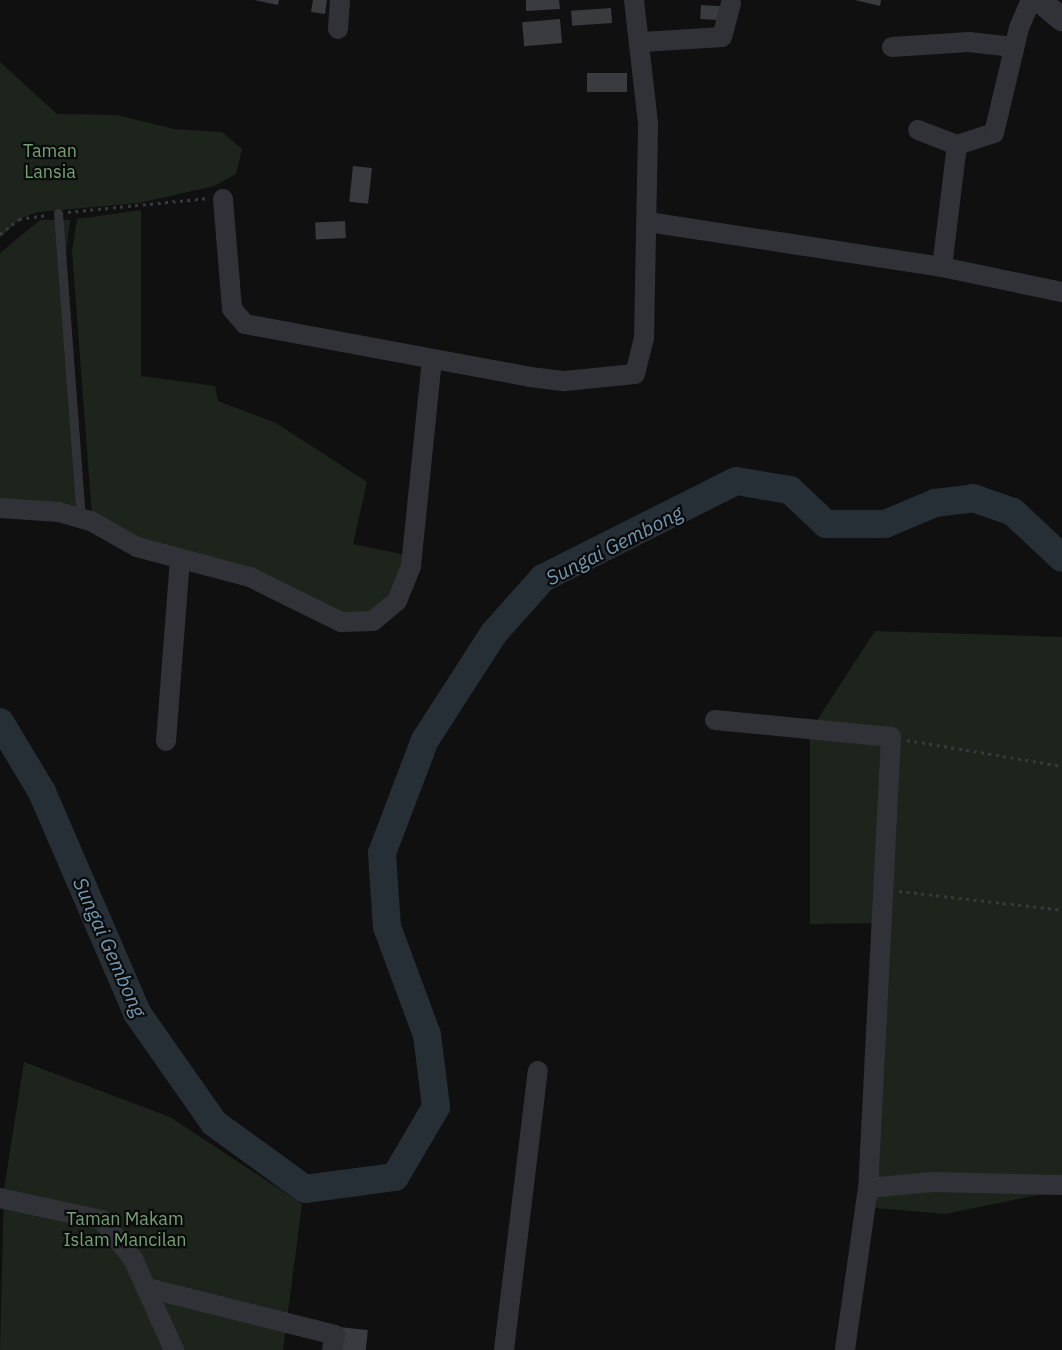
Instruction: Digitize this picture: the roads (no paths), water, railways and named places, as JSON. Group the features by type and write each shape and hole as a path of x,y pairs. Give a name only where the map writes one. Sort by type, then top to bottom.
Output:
{"street":[{"path":"338,29 340,0"},
{"path":"223,199 232,309 239,321 432,359 565,381 635,374 644,338 648,222 642,42 634,0"},
{"path":"918,130 957,145 994,133 1014,47 1031,0"},
{"path":"1039,0 1062,20"},
{"path":"642,42 722,37 731,3"},
{"path":"892,47 969,42 1014,47"},
{"path":"942,267 957,145"},
{"path":"648,222 942,267 1062,292"},
{"path":"0,508 81,518 136,548 250,577 341,622 363,624 386,613 411,566 432,359"},
{"path":"166,741 180,561"},
{"path":"715,720 891,737 885,890 868,1188 844,1350"},
{"path":"504,1350 538,1071"},
{"path":"868,1188 932,1182 1062,1185"},
{"path":"0,1198 102,1220 147,1288 174,1350"},
{"path":"147,1288 335,1335 332,1350"}],"lane":[{"path":"58,213 81,518"}],"waterway":[{"name":"Sungai Gembong","path":"0,722 42,792 137,1013 214,1123 305,1189 395,1177 436,1107 427,1035 387,927 382,853 425,740 494,633 543,578 736,481 790,490 826,524 885,524 935,503 973,498 1013,512 1062,558"}],"park label":[{"name":"Taman Lansia","path":"50,162"},
{"name":"Taman Makam Islam Mancilan","path":"125,1230"}]}
